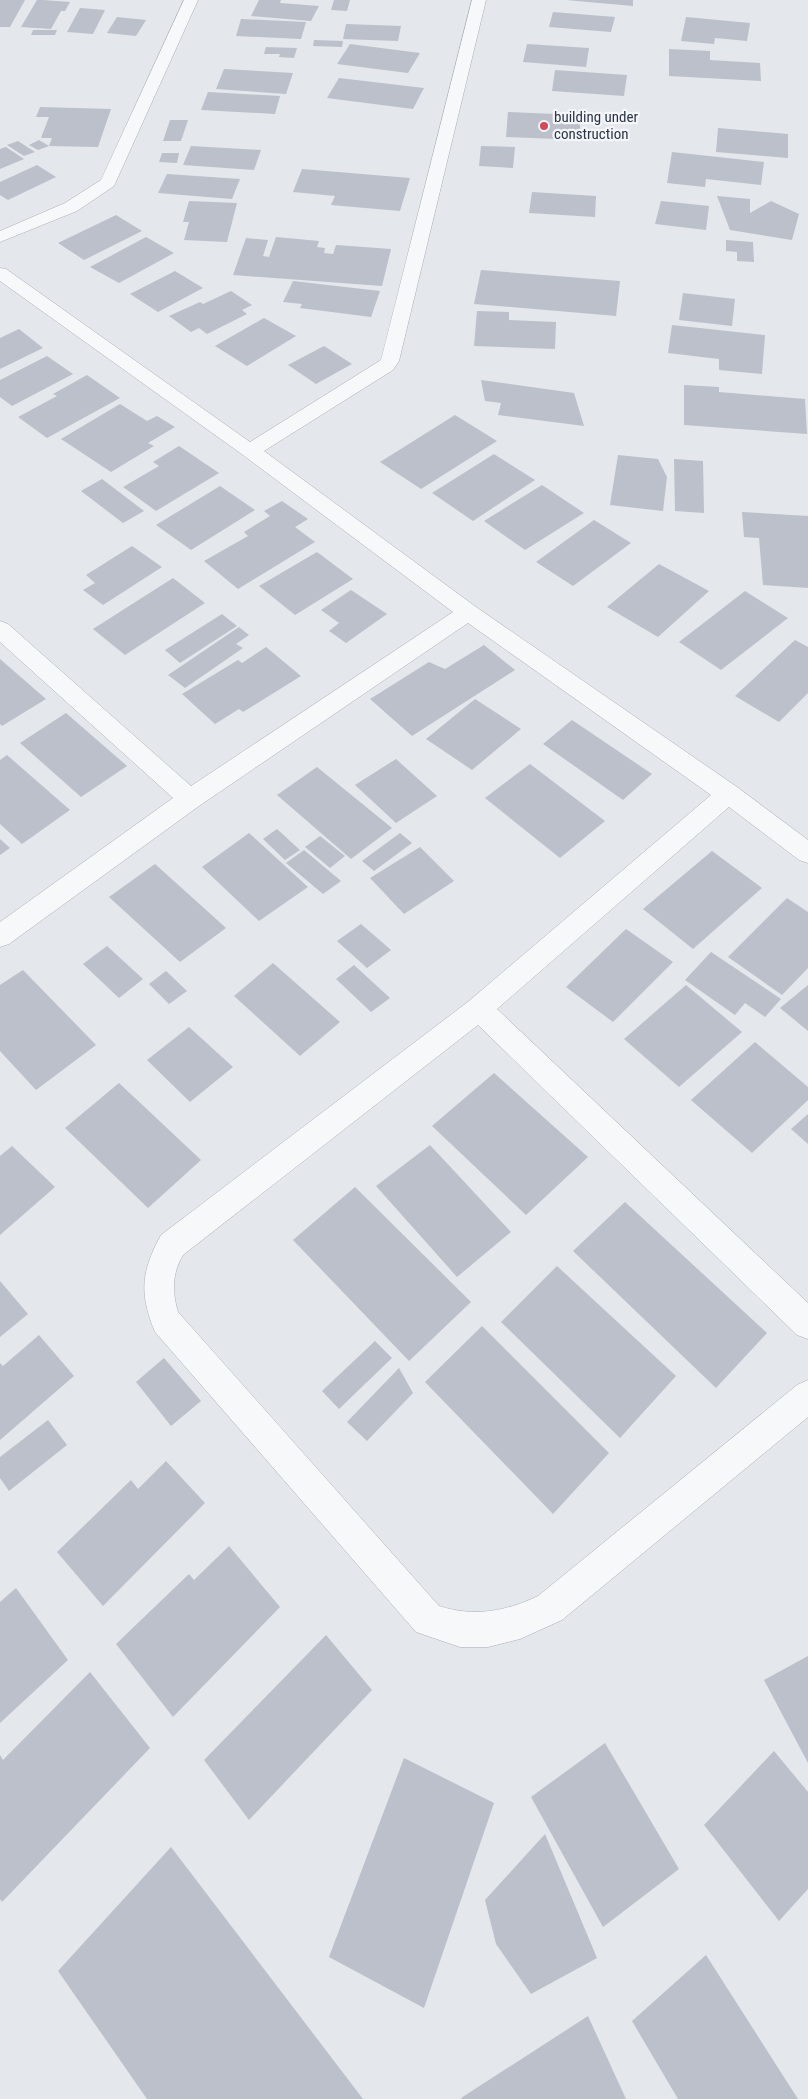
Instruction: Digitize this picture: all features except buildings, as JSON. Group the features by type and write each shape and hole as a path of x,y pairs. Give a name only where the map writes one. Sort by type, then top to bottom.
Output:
{"street":[{"path":"0,237 77,204 95,194 108,182 191,0"},
{"path":"250,451 386,366 390,361 479,0"},
{"path":"0,273 250,451 468,612 728,794 808,853"},
{"path":"0,936 190,799 468,612"},
{"path":"0,629 190,799"},
{"path":"728,794 480,1010 172,1245 162,1261 157,1283 159,1302 166,1320 428,1620 464,1630 497,1629 526,1620 550,1608 808,1396"},
{"path":"480,1010 808,1324"}],"place":[{"name":"building under construction","path":"544,126"}]}
